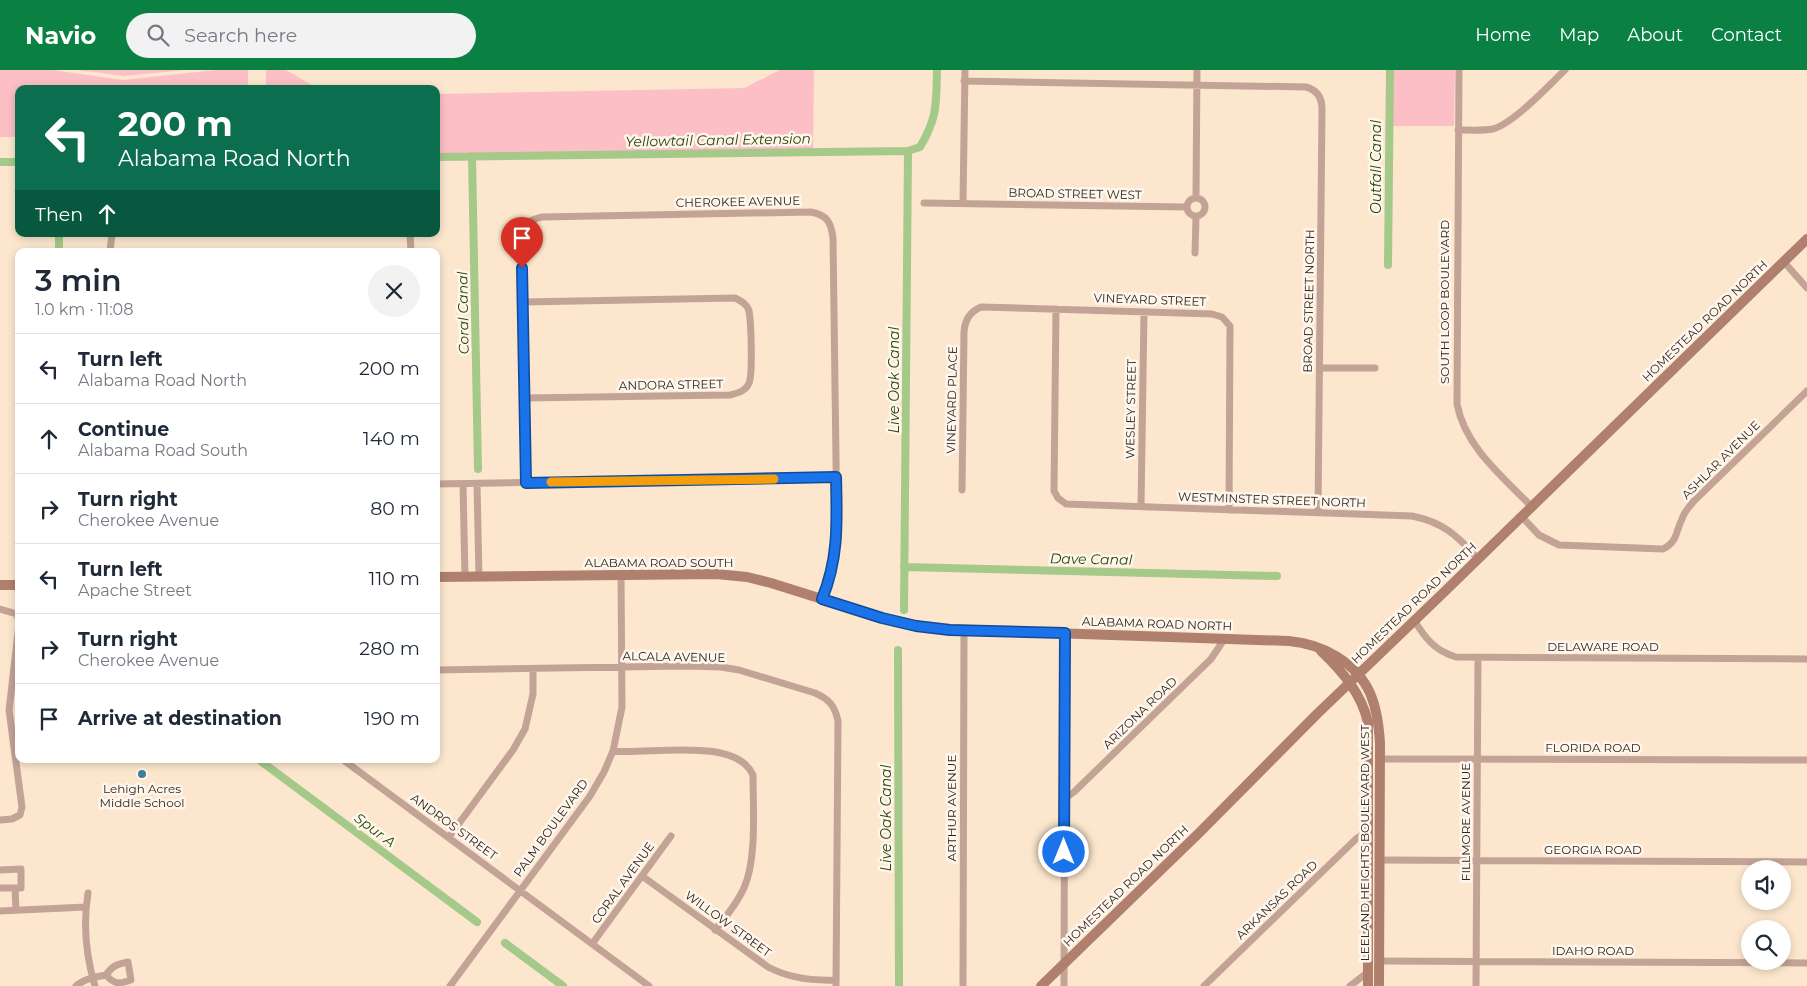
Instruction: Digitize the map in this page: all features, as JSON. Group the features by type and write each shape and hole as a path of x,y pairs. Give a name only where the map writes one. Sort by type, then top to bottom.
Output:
{"main road":[{"name":"HOMESTEAD ROAD NORTH","path":"1042,986 1199,833 1349,682 1522,517 1807,239"},
{"name":"ALABAMA ROAD SOUTH","path":"440,578 621,574 732,575 771,583 872,616 906,624"},
{"path":"0,585 15,585"},
{"name":"ALABAMA ROAD NORTH","path":"906,624 936,629 1289,641 1317,647 1334,654 1357,675"},
{"path":"1317,647 1336,665 1349,682"},
{"name":"LEELAND HEIGHTS BOULEVARD WEST","path":"1357,675 1370,691 1379,733 1380,860 1378,986"},
{"name":"LEELAND HEIGHTS BOULEVARD WEST","path":"1349,682 1361,700 1368,723 1368,986"}],"street":[{"path":"963,203 965,70"},
{"path":"1196,197 1197,70"},
{"name":"SOUTH LOOP BOULEVARD","path":"1459,70 1456,389 1458,414 1466,432 1478,450 1532,507"},
{"path":"1458,130 1490,129 1500,126 1516,116 1565,70"},
{"path":"964,82 1197,85"},
{"name":"BROAD STREET NORTH","path":"1197,85 1306,87 1312,88 1322,103 1318,513"},
{"path":"1196,197 1188,201 1186,207 1188,213 1196,217"},
{"path":"1196,197 1204,202 1205,208 1202,214 1196,217"},
{"name":"BROAD STREET WEST","path":"924,203 1186,207"},
{"name":"CHEROKEE AVENUE","path":"526,483 522,238 524,227 531,220 552,217 811,212 822,214 832,228 833,238 837,544 831,573 822,599"},
{"path":"1195,253 1196,217"},
{"path":"1784,262 1807,288"},
{"name":"ANDORA STREET","path":"523,302 735,298 744,303 749,311 751,374 749,384 742,392 730,395 525,398"},
{"name":"VINEYARD STREET","path":"971,312 981,307 1212,314 1222,317 1230,326 1229,510"},
{"name":"WESTMINSTER STREET NORTH","path":"1056,309 1054,491 1058,498 1066,504 1424,518 1440,524 1448,530 1465,544 1478,559"},
{"name":"VINEYARD PLACE","path":"962,490 964,324 971,312"},
{"name":"WESLEY STREET","path":"1141,507 1144,312"},
{"path":"1320,368 1375,368"},
{"name":"ASHLAR AVENUE","path":"1522,517 1539,535 1559,545 1663,549 1672,544 1682,517 1693,502 1807,391"},
{"path":"440,484 836,477"},
{"path":"463,484 465,577"},
{"path":"477,484 479,577"},
{"name":"PALM BOULEVARD","path":"450,986 590,796 604,772 613,751 622,707 621,574"},
{"path":"0,609 15,613"},
{"name":"DELAWARE ROAD","path":"1414,620 1424,636 1435,648 1445,654 1456,657 1807,659"},
{"name":"ARTHUR AVENUE","path":"963,986 964,630"},
{"path":"1064,986 1065,633"},
{"name":"ARIZONA ROAD","path":"1064,798 1074,792 1205,665 1225,638"},
{"path":"15,658 9,710 15,754"},
{"name":"FILLMORE AVENUE","path":"1476,986 1478,658"},
{"name":"ALCALA AVENUE","path":"440,670 721,667 739,670 815,693 832,703 838,721 836,983"},
{"path":"449,837 513,750 525,729 533,694 533,669"},
{"path":"613,751 687,750 714,752 735,757 750,767 753,775 750,866 739,898 715,930"},
{"name":"FLORIDA ROAD","path":"1380,759 1807,760"},
{"path":"0,820 12,819 20,815 22,806 16,763"},
{"name":"ANDROS STREET","path":"347,763 649,986"},
{"name":"ARKANSAS ROAD","path":"1204,986 1357,838 1368,832"},
{"name":"CORAL AVENUE","path":"592,944 671,836"},
{"name":"GEORGIA ROAD","path":"1380,860 1807,862"},
{"path":"0,870 21,869 21,888 0,888"},
{"name":"WILLOW STREET","path":"642,876 752,957 779,972 806,979 836,983"},
{"path":"15,888 16,910"},
{"path":"88,893 86,938 95,986"},
{"path":"0,911 86,906"},
{"name":"IDAHO ROAD","path":"1379,961 1807,963"},
{"path":"1350,986 1368,972"},
{"path":"76,986 78,983 106,975"}],"shaded area":[{"path":"0,70 53,70 123,80 215,70 248,70 248,85 15,85 15,137 0,137"},
{"path":"78,70 184,70 124,76"},
{"path":"266,70 286,70 312,85 266,85"},
{"path":"780,70 814,70 813,154 440,159 440,94 744,88"},
{"path":"1392,70 1455,70 1454,126 1391,126"}],"waterway":[{"name":"Yellowtail Canal Extension","path":"440,157 908,151 920,147 930,127 935,110 937,70"},
{"name":"Outfall Canal","path":"1388,265 1390,70"},
{"name":"Live Oak Canal","path":"904,610 908,151"},
{"name":"Coral Canal","path":"472,156 478,469"},
{"name":"Yellowtail Canal Extension","path":"0,162 15,162"},
{"path":"59,237 59,248"},
{"name":"Dave Canal","path":"904,567 1277,576"},
{"name":"Live Oak Canal","path":"898,650 899,986"},
{"name":"Spur A","path":"263,763 477,922"},
{"name":"Spur A","path":"505,943 563,986"}],"slow traffic":[{"path":"551,482 774,479"}],"place":[{"name":"Lehigh Acres Middle School","path":"142,774"}],"route":[{"path":"522,268 526,483 836,477 837,544 831,573 822,599 892,621 916,626 950,630 1065,633 1064,852"}]}
